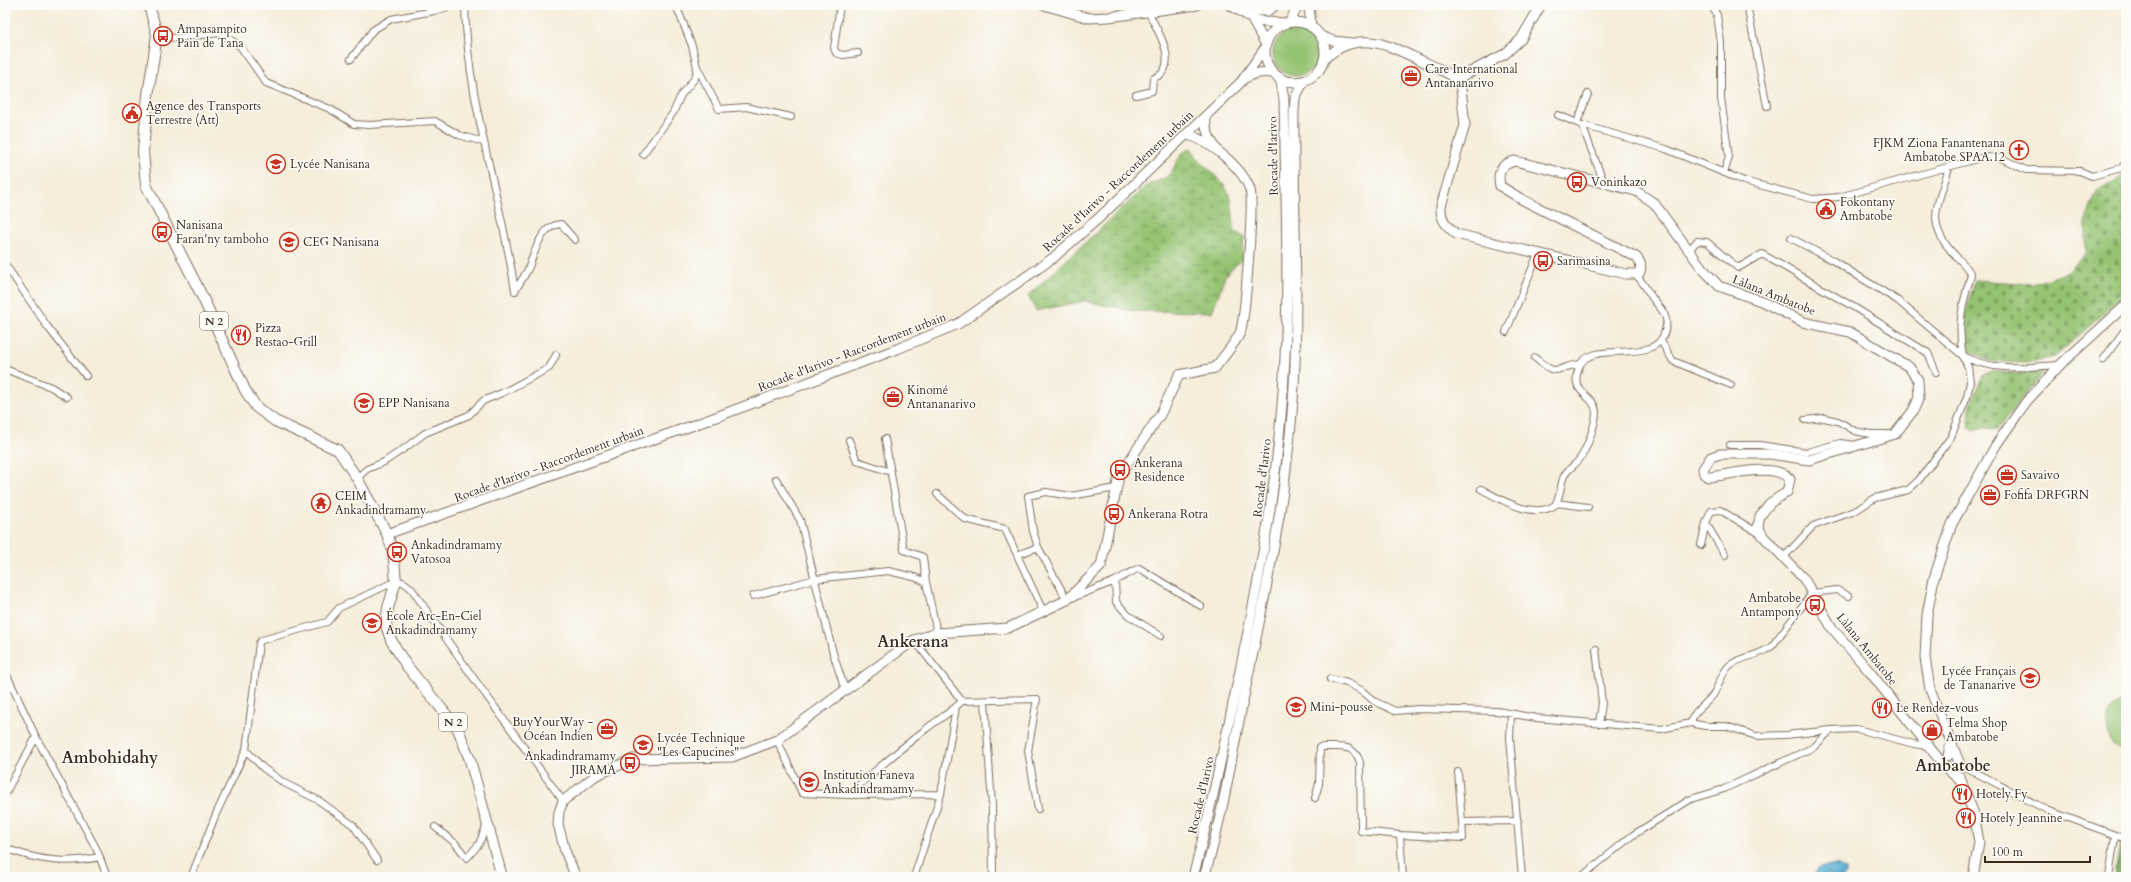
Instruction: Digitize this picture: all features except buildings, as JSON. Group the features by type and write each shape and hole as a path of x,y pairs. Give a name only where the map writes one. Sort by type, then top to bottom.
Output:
{"main road":[{"name":"N 2","path":"149,5 157,34 148,95 143,152 146,185 202,296 245,390 256,406 275,421 338,450 357,478 387,534 393,551 396,581 388,608 386,625 391,640 406,665 447,712 458,729 470,760 502,877"}],"street":[{"path":"351,59 373,30 391,18 434,12 455,5"},
{"path":"465,5 466,35 470,68 483,142 510,251 515,291 527,271 544,232 554,224 561,224 575,240"},
{"path":"676,5 692,46 697,67 719,109 746,107 791,117"},
{"path":"840,5 834,48 836,53 843,55 858,53"},
{"path":"1044,5 1089,18 1109,17 1197,5"},
{"path":"1232,6 1266,13 1274,10 1277,5"},
{"path":"1265,45 1273,31 1288,22 1298,5"},
{"path":"1309,5 1311,27"},
{"path":"1456,79 1505,54 1521,39 1541,5"},
{"path":"1711,5 1717,16 1721,43 1721,98 1729,157 1724,173"},
{"path":"1747,5 1767,106"},
{"path":"1232,6 1251,18 1264,22 1300,22 1311,27 1321,36 1333,41 1354,43 1371,41 1383,43 1456,79 1461,89 1465,125 1441,206 1440,215 1446,225 1456,234 1538,254 1636,275 1644,284 1666,317 1666,329 1661,341 1650,348 1594,355 1580,364 1555,371 1547,368 1535,358"},
{"path":"1136,95 1152,91 1153,79 1160,75 1167,63 1164,45 1148,11"},
{"path":"1251,18 1265,45 1267,62 1276,75"},
{"path":"157,34 175,38 220,33 240,46 266,83 330,109 354,124 369,125 435,121 459,135 483,142"},
{"path":"1245,78 1259,73 1276,75 1287,81 1304,81 1318,72 1324,59 1325,47 1321,36"},
{"path":"1324,59 1335,50 1354,43"},
{"name":"Rocade d'Iarivo - Raccordement urbain","path":"387,534 708,420 897,349 958,324 1053,258 1100,217 1188,135 1245,78 1265,45"},
{"path":"643,154 673,113 681,95 695,78 697,67"},
{"name":"Rocade d'Iarivo","path":"1193,877 1210,815 1253,605 1266,535 1280,427 1285,372 1287,222 1284,99 1281,82 1276,75"},
{"name":"Rocade d'Iarivo","path":"1204,877 1218,820 1278,532 1286,476 1295,363 1294,111 1295,98 1304,81"},
{"path":"1588,94 1580,124 1604,183"},
{"path":"1558,115 1580,124 1666,149 1724,173 1796,196 1820,200 1854,193 1984,156 2001,158 2026,170 2080,171 2092,176 2121,168 2126,163"},
{"path":"1206,116 1205,125 1208,135 1219,153"},
{"path":"1067,600 1101,566 1119,476 1160,415 1179,375 1215,368 1240,332 1247,270 1251,206 1250,191 1232,163 1196,137 1188,135"},
{"name":"Làlana Ambatobe","path":"1636,275 1639,274 1641,268 1636,258 1523,200 1500,186 1498,177 1500,169 1508,163 1515,161 1636,191 1654,203 1702,268 1719,286 1761,301 1803,322 1850,332 1909,367 1918,380 1919,398 1906,422 1894,434 1810,460 1770,454 1730,453 1711,457 1703,469 1704,474 1708,477 1767,470 1784,474 1790,479 1787,492 1770,503 1760,516 1758,526 1763,536 1804,578 1832,628 1869,671 1928,746 1950,762 1962,782 1974,814 1979,842 1973,877"},
{"path":"1784,557 1813,526 1855,511 1875,498 1904,492 1913,486 1951,436 1967,397 1970,382 1968,367 1962,356 1959,328 1964,297 1971,275 1966,266 1951,250 1938,232 1935,220 1949,167"},
{"path":"1791,238 1832,260 1897,300 1962,356 1983,365 2028,367 2060,365"},
{"path":"1688,250 1697,241 1707,242 1738,268 1762,254 1852,306 1928,353 1936,372"},
{"path":"1506,332 1538,254"},
{"path":"5,264 48,326 86,376"},
{"path":"2126,305 2060,365 2026,402 1996,445 1952,524 1934,578 1927,614 1925,658 1930,689 1951,742 1950,762 2047,810 2126,839"},
{"path":"2103,360 2126,328"},
{"path":"1661,341 1673,361 1731,385"},
{"path":"357,478 367,469 384,462 425,433 469,415 483,401 504,392 549,368 556,355"},
{"path":"1481,489 1512,506 1531,510 1552,507 1556,502 1564,475 1584,453 1595,416 1594,405 1577,384 1576,378 1580,364"},
{"path":"5,369 51,387 67,397"},
{"path":"1805,420 1824,418 1838,421 1855,432 1870,434 1894,434"},
{"path":"885,439 904,550 923,557 926,582 937,633"},
{"path":"849,440 857,461 891,472"},
{"path":"1730,445 1760,445 1807,452 1840,443 1852,443 1859,446"},
{"path":"776,479 800,520 833,653 846,690"},
{"path":"1067,600 1038,547 1033,531 1028,496 1046,492 1071,496 1116,488"},
{"path":"937,494 965,519 1005,529 1043,611"},
{"path":"1556,502 1588,507"},
{"path":"1701,545 1706,523 1711,511 1720,510 1763,536"},
{"path":"1706,523 1725,555"},
{"path":"1017,555 1038,547"},
{"path":"576,877 565,851 558,824 563,801 595,776 633,760 732,757 777,740 914,640 937,633 1008,628 1067,600 1115,581 1139,568 1200,606"},
{"path":"753,596 815,579 888,571 914,577 926,582"},
{"path":"191,877 216,814 246,750 259,643 262,640 326,622 339,608 396,581 403,582 411,588 470,673 563,801"},
{"path":"1115,581 1116,602 1128,615 1160,636"},
{"path":"1691,723 1692,716 1713,695 1729,666 1746,657 1765,652 1772,646 1812,592 1837,590 1849,596"},
{"path":"914,640 962,701"},
{"path":"1596,649 1602,703 1599,724"},
{"path":"5,671 36,737 100,857 107,877"},
{"path":"1330,679 1347,683 1361,690 1374,701 1395,711 1419,708 1498,711 1511,714 1599,724 1661,729 1691,723 1705,726 1726,726 1756,736 1857,729 1914,744 1928,746"},
{"path":"848,795 927,728 962,701 1037,699 1028,751 1038,809"},
{"path":"985,701 992,806 993,876"},
{"path":"914,877 942,794 956,707"},
{"path":"1511,714 1510,738 1522,877"},
{"path":"1581,877 1633,836 1691,800 1724,789 1814,747 1831,730"},
{"path":"5,794 36,737"},
{"path":"777,740 802,793 848,795 942,794"},
{"path":"1315,798 1319,784 1320,747 1352,748 1357,752 1360,762 1361,831 1400,835 1463,838 1458,772"},
{"path":"246,750 268,772 284,783 318,800 353,825 378,860"},
{"path":"1462,822 1518,821"},
{"path":"436,828 455,843 467,858 479,844 487,824"},
{"path":"1400,835 1403,877"},
{"path":"2109,877 2115,836"},
{"path":"5,848 29,858 76,862 100,857"}],"green space":[{"path":"1301,30 1305,31 1315,40 1318,44 1318,62 1309,72 1301,76 1291,76 1283,72 1274,62 1273,48 1277,40 1287,31"},
{"path":"1191,148 1227,190 1232,207 1234,231 1244,237 1242,259 1226,274 1212,312 1133,311 1084,301 1036,311 1028,296 1146,186 1169,176 1182,153"},
{"path":"2126,172 2126,293 2055,357 2026,363 1988,361 1966,348 1964,318 1975,280 2032,284 2068,272 2086,253 2086,220 2097,191 2115,182"},
{"path":"1994,370 2011,374 2044,371 1997,429 1984,428 1974,431 1970,428 1969,421 1972,401 1983,375"},
{"path":"2126,700 2126,752 2113,746 2108,732 2107,718 2112,707"},
{"path":"2120,841 2126,843 2126,877 2115,877"}],"water":[{"path":"1837,865 1847,871 1844,877 1811,877 1818,868"}],"place":[{"name":"Ampasampito Pain de Tana","path":"163,36"},
{"name":"Care International Antananarivo","path":"1411,76"},
{"name":"Agence des Transports Terrestre (Att)","path":"132,113"},
{"name":"FJKM Ziona Fanantenana Ambatobe SPAA.12","path":"2019,150"},
{"name":"Lycée Nanisana","path":"276,164"},
{"name":"Voninkazo","path":"1577,182"},
{"name":"Fokontany Ambatobe","path":"1826,209"},
{"name":"Nanisana Faran'ny tamboho","path":"162,232"},
{"name":"CEG Nanisana","path":"289,242"},
{"name":"Sarimasina","path":"1543,261"},
{"name":"Pizza Restao-Grill","path":"241,335"},
{"name":"Kinomé Antananarivo","path":"893,397"},
{"name":"EPP Nanisana","path":"364,403"},
{"name":"Ankerana Residence","path":"1120,470"},
{"name":"Savaivo","path":"2007,475"},
{"name":"Fofifa DRFGRN","path":"1990,495"},
{"name":"CEIM Ankadindramamy","path":"321,503"},
{"name":"Ankerana Rotra","path":"1114,514"},
{"name":"Ankadindramamy Vatosoa","path":"397,552"},
{"name":"Ambatobe Antampony","path":"1815,605"},
{"name":"École Arc-En-Ciel Ankadindramamy","path":"372,623"},
{"name":"Lycée Français de Tananarive","path":"2030,678"},
{"name":"Mini-pousse","path":"1296,707"},
{"name":"Le Rendez-vous","path":"1882,708"},
{"name":"BuyYourWay - Océan Indien","path":"607,729"},
{"name":"Telma Shop Ambatobe","path":"1932,730"},
{"name":"Lycée Technique \"Les Capucines\"","path":"643,745"},
{"name":"Ankadindramamy JIRAMA","path":"630,763"},
{"name":"Institution Faneva Ankadindramamy","path":"809,782"},
{"name":"Hotely Fy","path":"1962,794"},
{"name":"Hotely Jeannine","path":"1966,818"}],"district":[{"name":"Ankerana","path":"913,642"},
{"name":"Ambohidahy","path":"110,758"},
{"name":"Ambatobe","path":"1953,766"}]}
